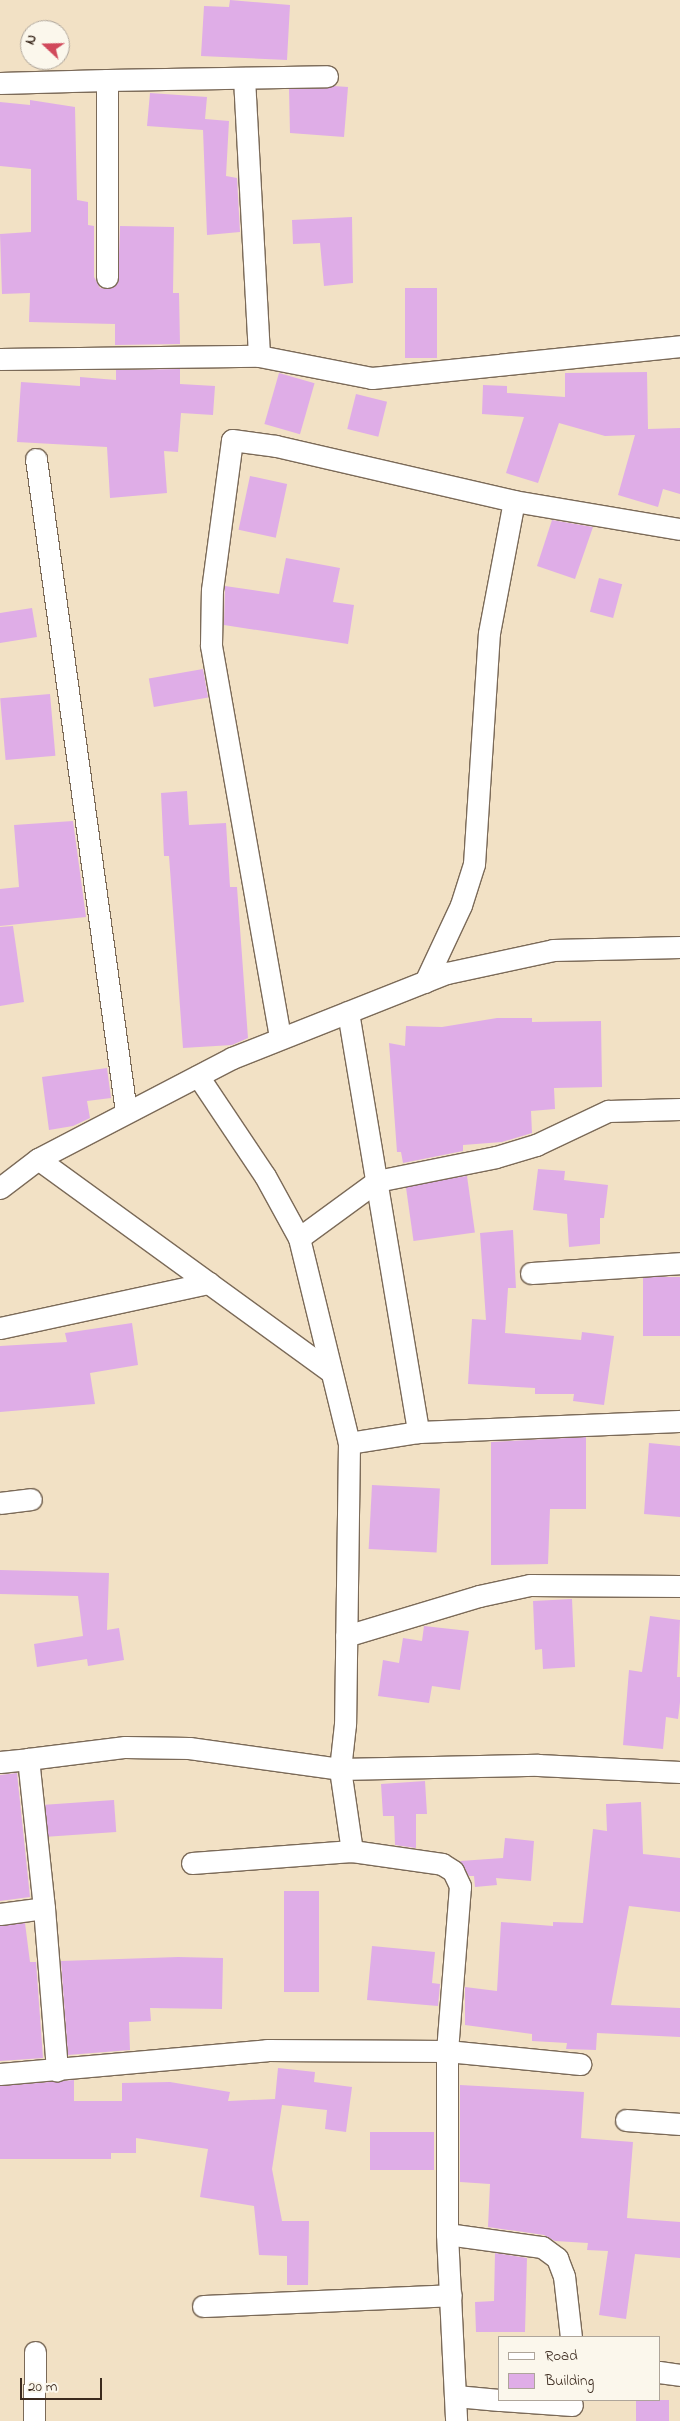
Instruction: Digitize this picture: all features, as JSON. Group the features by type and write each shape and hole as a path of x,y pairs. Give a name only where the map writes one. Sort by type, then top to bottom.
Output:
{"street":[{"path":"0,83 327,76"},
{"path":"244,78 259,356"},
{"path":"107,277 108,80"},
{"path":"0,359 259,356 372,378 680,346"},
{"path":"280,1037 211,644 212,590 232,440 276,446 514,501 680,529"},
{"path":"36,459 126,1112"},
{"path":"425,982 461,905 474,864 489,633 514,501"},
{"path":"0,1188 38,1159 198,1076 280,1037 447,973 553,950 680,947"},
{"path":"348,1012 418,1432"},
{"path":"198,1076 265,1176 299,1238 349,1443 345,1724 340,1769 352,1852"},
{"path":"299,1238 377,1181 512,1152 536,1145 608,1112 680,1109"},
{"path":"38,1159 331,1372"},
{"path":"531,1273 680,1263"},
{"path":"0,1328 209,1283"},
{"path":"349,1443 418,1432 680,1421"},
{"path":"0,1503 31,1499"},
{"path":"346,1636 479,1596 530,1585 680,1586"},
{"path":"0,1762 125,1747 189,1748 340,1769 538,1765 680,1772"},
{"path":"28,1759 44,1908 57,2070"},
{"path":"192,1863 352,1852 442,1864 453,1871 460,1886 447,2051 446,2234 451,2295 456,2421"},
{"path":"0,1914 44,1908"},
{"path":"0,2074 267,2050 447,2051 580,2064"},
{"path":"626,2120 680,2124"},
{"path":"446,2234 542,2247 557,2258 564,2276 571,2336"},
{"path":"203,2306 451,2295"},
{"path":"34,2421 35,2352"},
{"path":"660,2372 680,2375"},
{"path":"456,2396 498,2400"},
{"path":"508,2401 572,2409"}],"building":[{"path":"230,0 290,5 287,60 201,56 204,6 229,7"},
{"path":"348,87 344,137 290,133 289,89"},
{"path":"150,93 207,97 205,119 229,121 226,176 237,178 240,232 207,235 203,130 147,126"},
{"path":"30,100 75,107 77,200 88,202 88,225 94,226 94,277 100,288 107,289 118,283 120,226 174,227 173,293 179,293 180,344 115,345 115,324 29,322 30,293 2,294 0,234 31,232 31,169 0,166 0,102 30,105"},
{"path":"352,217 353,283 324,286 320,243 293,244 292,220"},
{"path":"405,288 437,288 437,358 405,358"},
{"path":"180,369 180,384 215,386 213,415 181,413 178,452 164,451 167,493 110,498 107,447 17,442 21,382 80,386 80,377 116,380 116,370"},
{"path":"647,372 648,429 680,428 680,494 663,489 658,507 618,495 635,435 605,436 559,423 538,483 506,473 524,417 482,414 483,385 507,386 507,393 565,397 565,373"},
{"path":"279,373 315,383 300,434 264,424"},
{"path":"356,394 387,402 378,437 347,429"},
{"path":"250,476 287,484 276,538 239,530"},
{"path":"552,520 593,527 575,579 537,566"},
{"path":"286,558 340,568 333,602 354,605 348,644 224,625 225,586 279,594"},
{"path":"599,578 622,584 613,618 590,612"},
{"path":"32,608 37,637 0,643 0,613"},
{"path":"203,669 208,698 154,707 149,679"},
{"path":"50,694 55,756 6,760 0,698"},
{"path":"187,791 189,825 226,823 230,887 237,887 248,1038 232,1045 183,1048 169,856 164,856 161,793"},
{"path":"73,821 86,917 0,926 0,889 19,887 14,825"},
{"path":"13,926 24,1002 0,1006 0,927"},
{"path":"497,1018 532,1018 532,1022 601,1021 602,1087 554,1088 555,1109 531,1111 532,1133 502,1142 463,1145 463,1151 403,1163 401,1152 397,1152 389,1043 405,1046 406,1026 442,1027"},
{"path":"107,1068 111,1098 87,1101 90,1118 73,1126 49,1130 42,1077"},
{"path":"538,1169 565,1171 564,1180 608,1185 604,1218 600,1218 600,1244 569,1247 567,1214 533,1210"},
{"path":"467,1176 475,1232 414,1241 406,1185"},
{"path":"513,1230 516,1288 508,1288 505,1333 581,1340 582,1332 614,1336 604,1405 573,1401 574,1394 535,1394 535,1388 468,1384 472,1319 486,1320 480,1233"},
{"path":"643,1277 680,1277 680,1336 643,1336"},
{"path":"132,1323 138,1365 90,1373 95,1404 0,1412 0,1346 67,1342 65,1333"},
{"path":"586,1437 586,1509 550,1509 548,1564 491,1565 491,1442"},
{"path":"649,1443 680,1446 680,1517 644,1514"},
{"path":"372,1485 440,1489 437,1552 369,1549"},
{"path":"0,1570 109,1573 107,1630 119,1628 124,1660 88,1666 87,1659 37,1667 34,1644 83,1636 78,1596 0,1594"},
{"path":"572,1599 575,1667 543,1669 542,1649 535,1650 533,1601"},
{"path":"650,1616 680,1620 677,1677 680,1677 678,1719 666,1717 663,1749 623,1745 629,1670 642,1672"},
{"path":"424,1626 469,1631 460,1690 432,1686 429,1703 378,1696 383,1660 399,1663 403,1638 422,1641"},
{"path":"17,1773 30,1897 0,1901 0,1775"},
{"path":"425,1781 427,1814 416,1814 416,1848 395,1845 394,1816 383,1816 381,1784"},
{"path":"114,1800 116,1832 47,1837 45,1805"},
{"path":"641,1802 643,1854 680,1858 680,1912 629,1906 611,2005 680,2008 680,2037 597,2033 596,2050 566,2049 567,2043 532,2041 532,2034 465,2025 465,1987 497,1991 501,1922 553,1926 553,1922 583,1923 593,1829 607,1831 606,1804"},
{"path":"505,1838 534,1841 531,1881 496,1878 497,1885 475,1887 474,1876 469,1876 460,1861 503,1858"},
{"path":"284,1891 319,1891 319,1992 284,1992"},
{"path":"25,1923 30,1962 36,1962 43,2058 0,2061 0,1926"},
{"path":"372,1946 435,1952 432,1983 440,1984 438,2006 367,2000"},
{"path":"178,1957 223,1958 222,2009 150,2008 151,2021 129,2022 130,2050 68,2055 61,1961"},
{"path":"278,2068 315,2072 314,2082 352,2087 346,2132 325,2129 327,2110 282,2105 272,2169 282,2221 309,2221 308,2285 287,2285 287,2256 259,2255 254,2206 200,2197 208,2149 136,2138 136,2153 111,2153 111,2159 0,2159 0,2086 74,2080 74,2101 122,2101 122,2083 170,2082 230,2092 228,2101 275,2099"},
{"path":"460,2085 584,2092 581,2138 633,2142 627,2218 680,2222 680,2258 635,2254 626,2319 599,2315 608,2251 587,2250 588,2243 555,2241 544,2235 488,2227 490,2184 460,2182"},
{"path":"370,2132 434,2132 434,2170 370,2170"},
{"path":"495,2253 527,2258 525,2332 476,2332 475,2302 494,2301"},
{"path":"669,2400 669,2421 636,2421 636,2401"}]}
